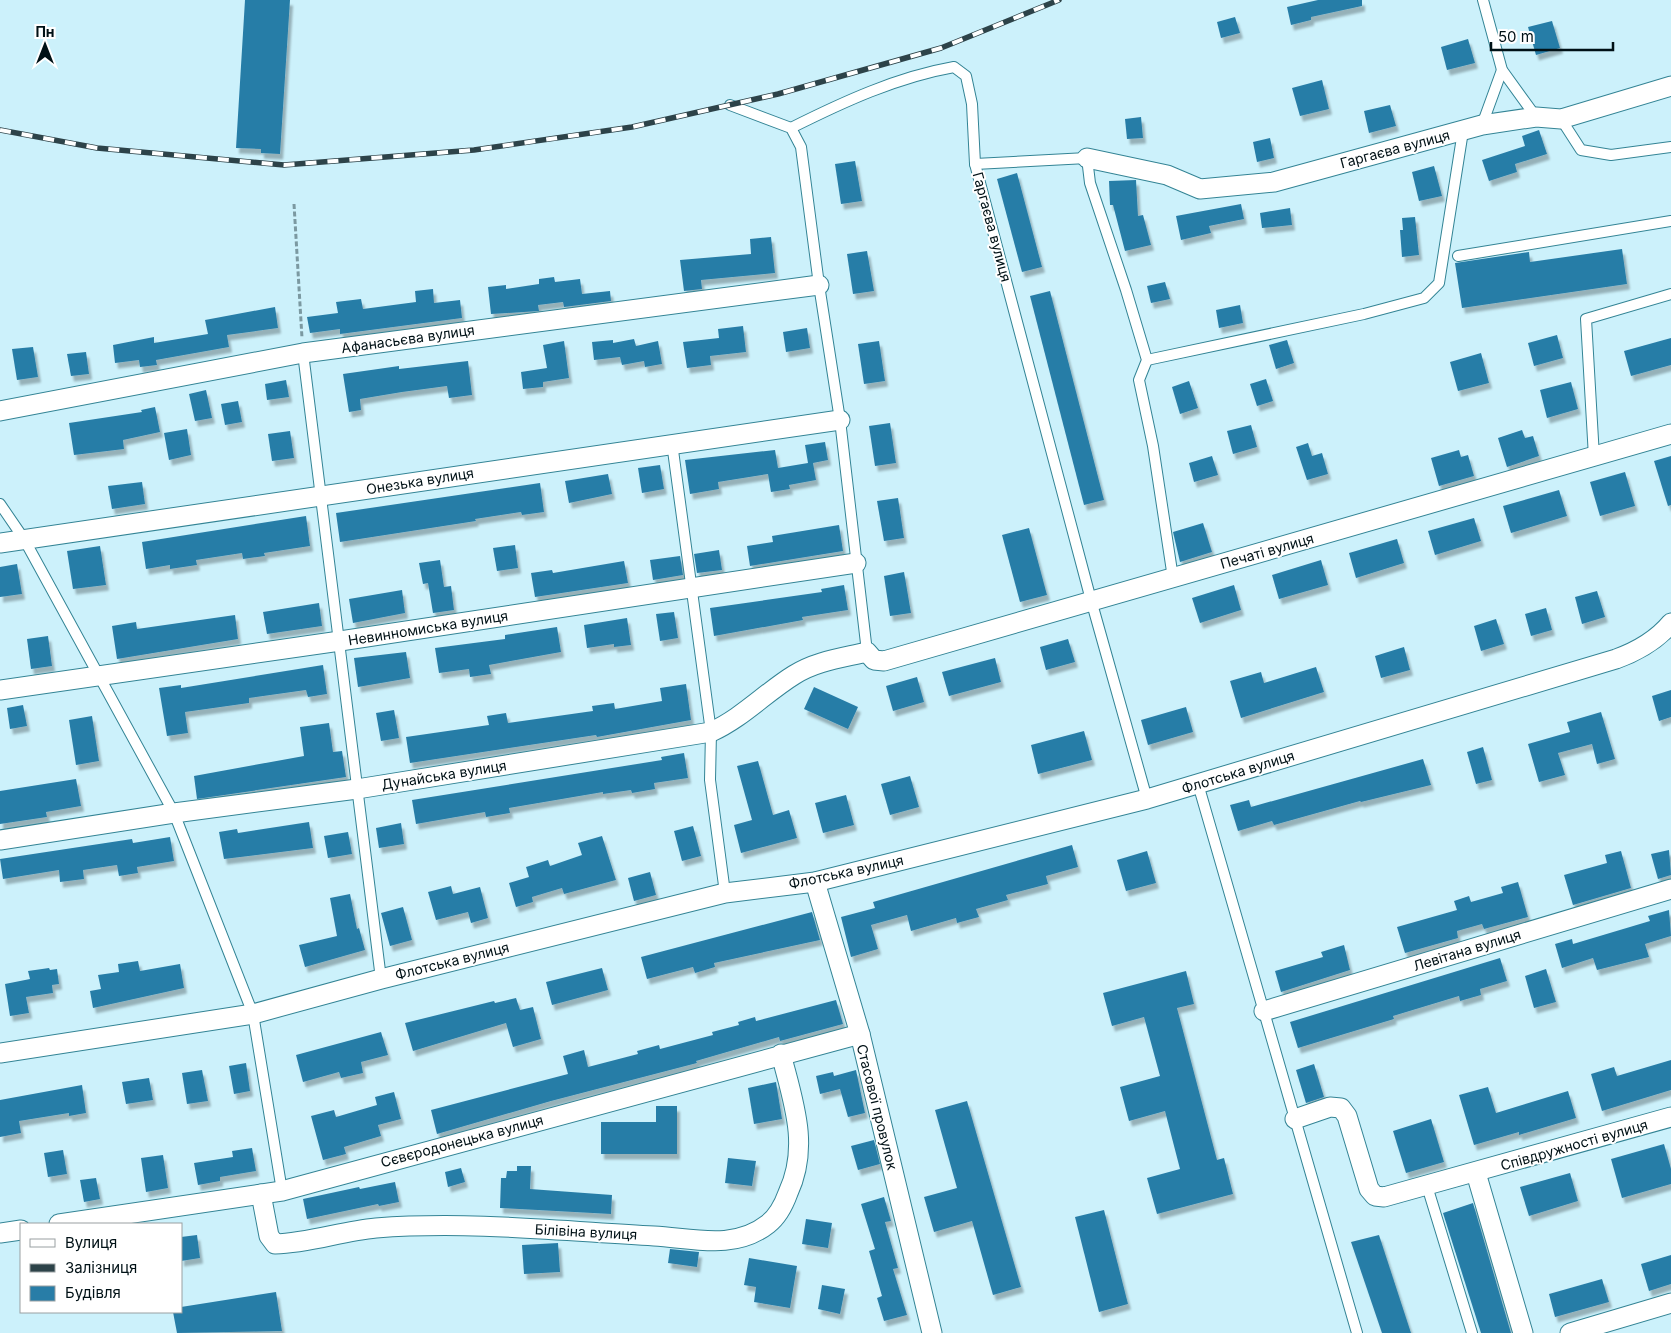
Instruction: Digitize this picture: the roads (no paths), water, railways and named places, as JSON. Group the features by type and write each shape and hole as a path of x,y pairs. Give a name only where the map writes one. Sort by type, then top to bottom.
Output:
{"street":[{"name":"Гаргаєва вулиця","path":"1087,158 1167,175 1200,189 1274,182 1482,125 1536,117 1561,119 1671,86"},
{"name":"Афанасьєва вулиця","path":"0,411 303,353 819,285"},
{"name":"Онезька вулиця","path":"0,543 672,443 840,420"},
{"name":"Печаті вулиця","path":"867,652 874,660 884,661 1671,434"},
{"name":"Невинномиська вулиця","path":"0,690 856,563"},
{"name":"Флотська вулиця","path":"0,1053 253,1014 381,979 725,893 815,882 1147,799 1616,659 1637,652 1669,629"},
{"name":"Дунайська вулиця","path":"0,840 174,813 357,790 711,732 730,723 794,675 818,663 867,652"},
{"name":"Стасової провулок","path":"815,882 860,1034 932,1333"},
{"name":"Левітана вулиця","path":"1264,1011 1671,889"},
{"name":"Сєвєродонецька вулиця","path":"66,1223 282,1191 860,1034"},
{"name":"Білівіна вулиця","path":"261,1194 269,1236 275,1244 299,1244 373,1229 457,1224 716,1242 745,1236 768,1224 783,1206 798,1167 799,1130 781,1054"},
{"name":"Співдружності вулиця","path":"1295,1119 1330,1107 1341,1108 1347,1116 1369,1189 1375,1196 1384,1197 1476,1173 1671,1117"},
{"path":"1476,1173 1523,1333"},
{"path":"0,1233 20,1230"},
{"path":"1570,1333 1671,1303"}],"lane":[{"path":"1484,0 1502,70 1536,117"},
{"path":"791,128 826,110 919,73 954,67 966,76 972,104 975,164"},
{"path":"1482,125 1502,70"},
{"path":"730,105 791,128 801,146 819,285 840,420 867,652"},
{"path":"1561,119 1581,150 1611,155 1671,147"},
{"name":"Гаргаєва вулиця","path":"1147,360 1364,314 1424,298 1439,284 1463,131"},
{"path":"1087,158 1090,184 1126,290 1147,360 1139,380 1153,446 1173,578"},
{"name":"Гаргаєва вулиця","path":"1087,158 975,164 1091,600 1147,799"},
{"path":"1458,256 1671,222"},
{"path":"1594,457 1586,318 1671,294"},
{"path":"303,353 381,979"},
{"path":"672,443 711,732 710,780 725,893"},
{"path":"0,504 24,539 174,813 253,1014 282,1191"},
{"path":"1198,784 1357,1333"},
{"path":"1426,1186 1472,1333"}],"railway":[{"path":"0,130 97,148 284,165 474,150 632,127 778,94 941,48 1059,0"}]}
